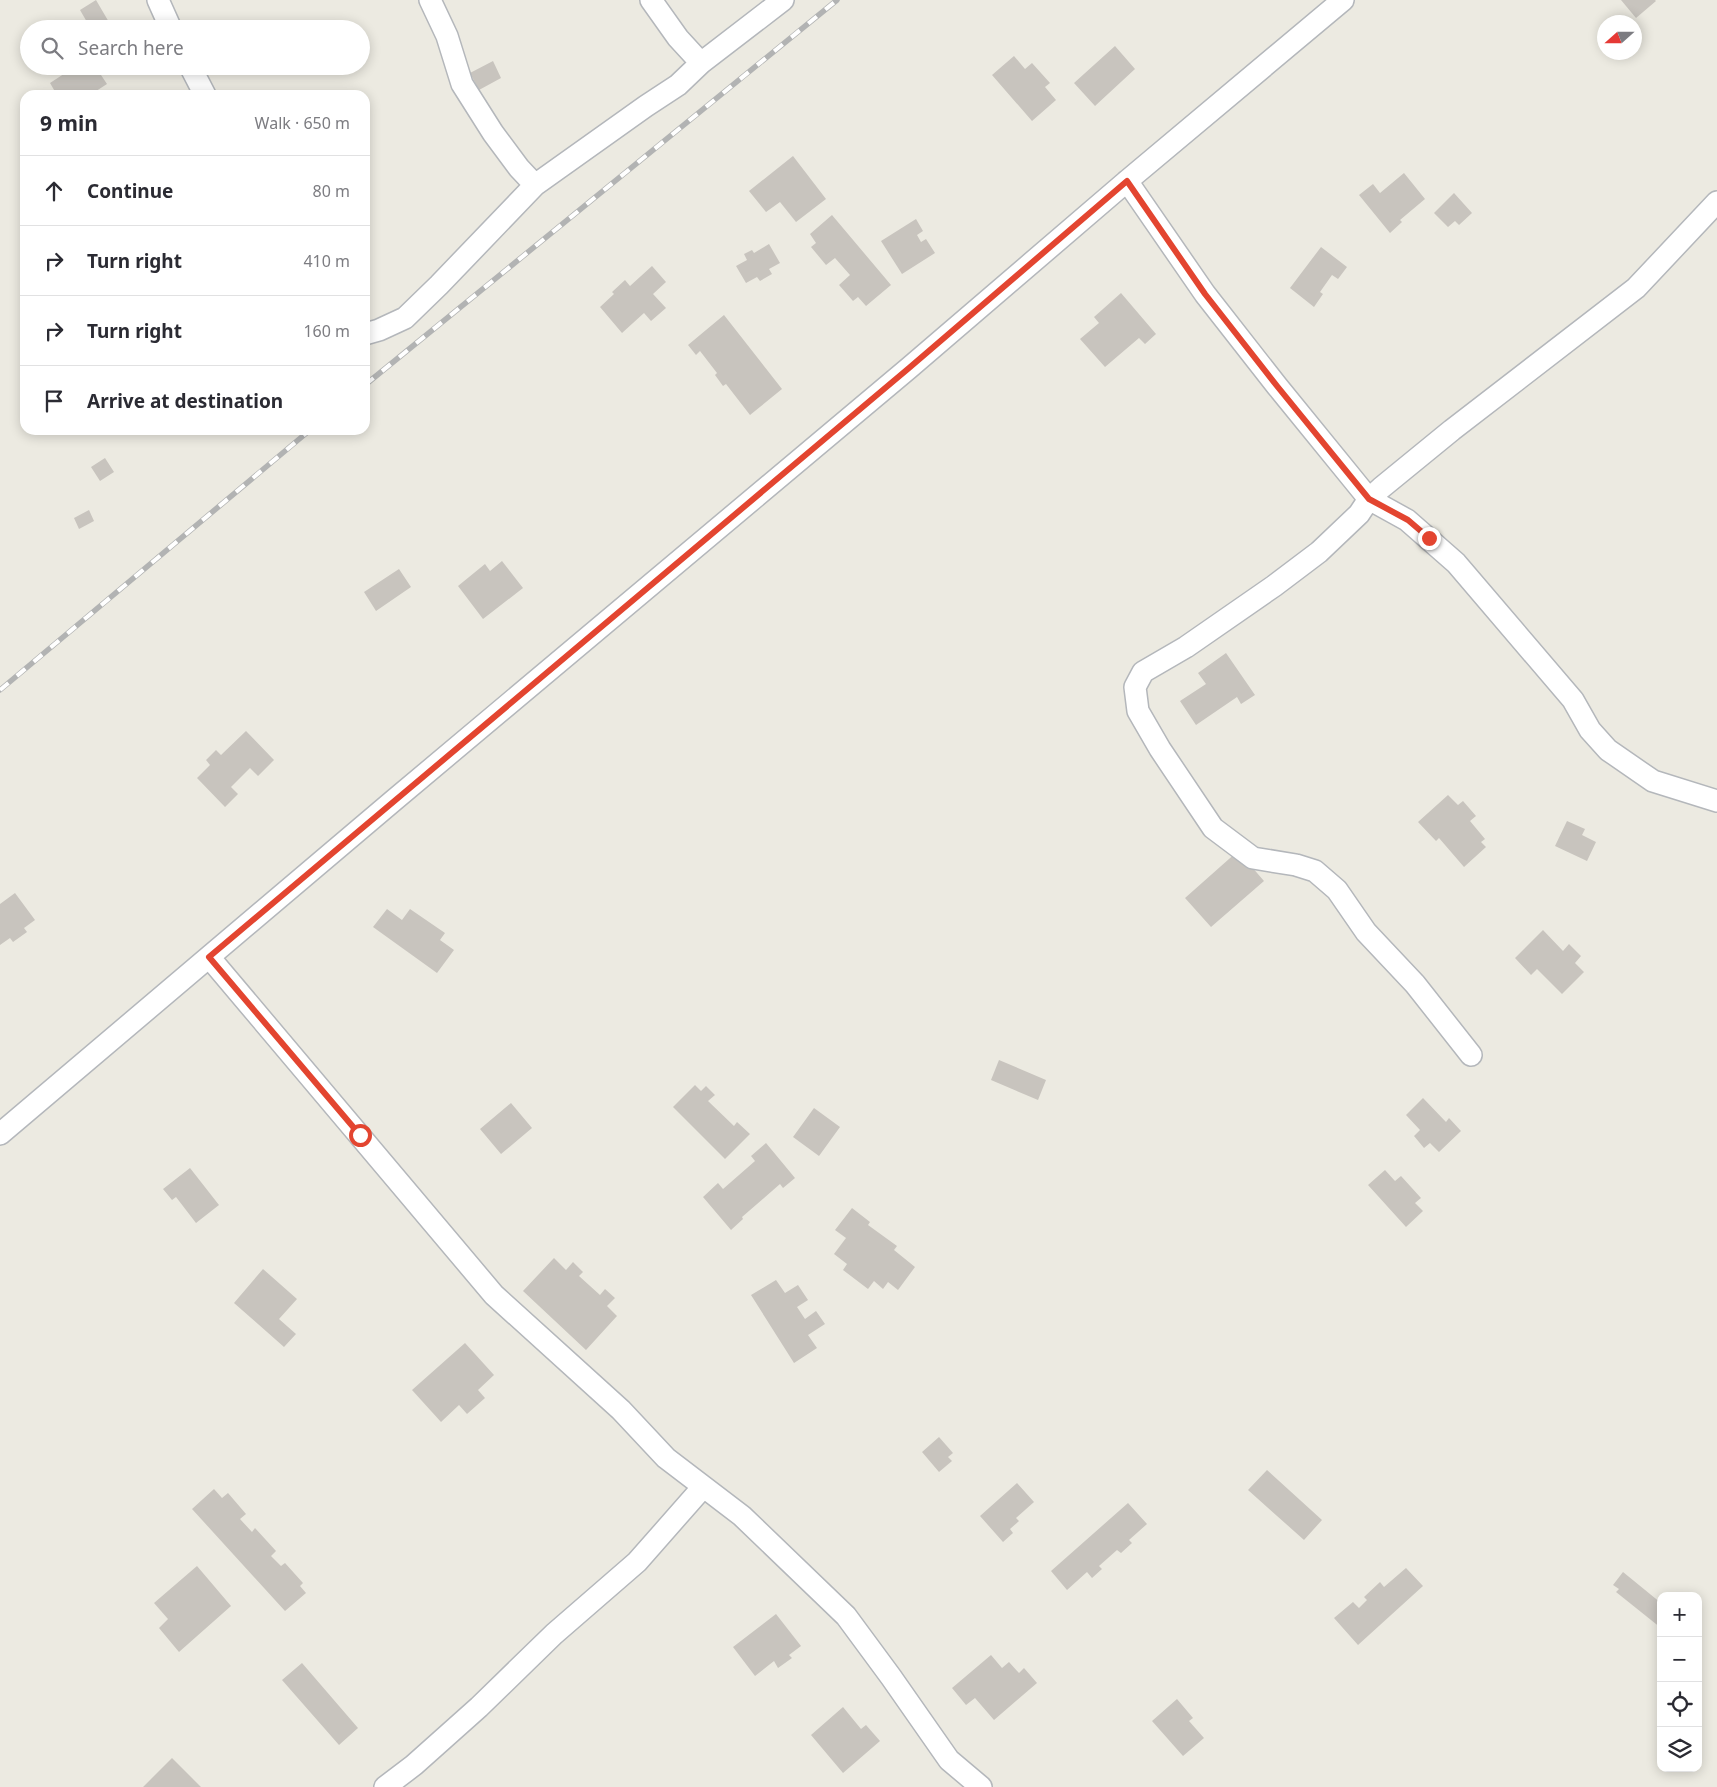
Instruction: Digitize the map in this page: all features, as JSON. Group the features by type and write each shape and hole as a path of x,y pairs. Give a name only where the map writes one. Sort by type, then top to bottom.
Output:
{"street":[{"path":"158,0 167,20"},
{"path":"430,0 447,36 462,84 519,168 535,185"},
{"path":"651,0 678,38 701,64"},
{"path":"370,333 405,318 440,285 535,185 678,85 701,64 783,0"},
{"path":"0,1134 469,736 909,368 1127,181 1343,0"},
{"path":"195,75 202,90"},
{"path":"1127,181 1205,294 1369,499 1408,520 1456,563 1573,700 1590,730 1608,750 1653,780 1717,801"},
{"path":"1471,1055 1415,984 1366,932 1337,890 1315,872 1296,865 1253,858 1213,828 1160,749 1138,711 1135,687 1143,672 1186,647 1320,552 1359,514 1369,499 1380,488 1636,288 1717,202"},
{"path":"209,957 494,1295 621,1410 666,1458 742,1516 846,1616 949,1760 981,1787"},
{"path":"385,1787 414,1765 472,1713 554,1634 637,1562 703,1487"}],"building":[{"path":"96,0 108,20 86,20 80,10"},
{"path":"1621,0 1656,1 1640,15 1634,15"},
{"path":"1115,46 1135,69 1095,106 1074,83"},
{"path":"1014,56 1025,69 1032,63 1050,83 1045,87 1056,100 1032,121 992,75"},
{"path":"493,61 501,78 479,90 470,73"},
{"path":"62,75 101,75 107,84 98,90 54,90 50,83"},
{"path":"793,156 826,199 796,222 780,202 766,212 749,191"},
{"path":"1404,173 1425,199 1400,220 1402,222 1390,233 1359,195 1373,184 1380,193"},
{"path":"1454,193 1472,213 1459,225 1455,221 1448,227 1434,213"},
{"path":"832,215 891,285 866,306 858,297 853,301 839,285 850,275 835,258 826,265 811,247 816,243 810,234"},
{"path":"916,219 923,231 917,235 921,242 926,239 935,253 902,274 881,241"},
{"path":"769,244 780,263 769,269 772,274 760,281 757,277 746,283 736,266 747,260 744,254 752,250 754,253"},
{"path":"1321,247 1347,267 1338,279 1332,275 1320,292 1323,294 1314,307 1290,288"},
{"path":"652,266 666,282 653,294 666,308 651,321 644,313 622,333 600,307 625,280 630,286"},
{"path":"1121,293 1156,334 1145,344 1139,338 1105,367 1080,339 1099,323 1094,317"},
{"path":"724,315 782,389 750,415 726,384 723,386 715,375 717,373 700,351 696,355 688,345"},
{"path":"105,458 114,472 100,481 91,467"},
{"path":"89,510 94,521 79,529 74,518"},
{"path":"502,561 523,588 483,619 458,586 485,564 490,571"},
{"path":"399,569 411,587 376,611 364,592"},
{"path":"1226,653 1255,695 1241,704 1237,697 1196,725 1180,701 1206,684 1198,673"},
{"path":"246,731 274,760 258,776 250,768 231,787 238,794 225,807 197,778 210,765 206,760 216,750 221,755"},
{"path":"1448,795 1458,805 1463,801 1476,816 1470,821 1485,839 1481,842 1486,847 1464,867 1439,838 1436,841 1418,822"},
{"path":"1567,821 1585,829 1582,835 1596,842 1587,861 1555,846"},
{"path":"1238,851 1264,881 1211,927 1185,898"},
{"path":"15,893 35,920 24,928 27,932 13,942 10,938 0,945 0,904"},
{"path":"387,909 402,920 410,909 445,933 440,940 454,950 437,973 373,927"},
{"path":"1543,930 1563,951 1569,944 1581,956 1575,963 1584,972 1562,994 1537,969 1531,975 1515,958"},
{"path":"999,1060 1046,1080 1038,1100 991,1080"},
{"path":"695,1085 701,1091 706,1086 715,1095 708,1101 734,1126 737,1122 750,1134 725,1159 673,1107"},
{"path":"1423,1098 1446,1122 1449,1118 1461,1131 1439,1152 1430,1143 1424,1148 1414,1136 1420,1130 1406,1115"},
{"path":"511,1103 532,1128 501,1154 480,1129"},
{"path":"814,1108 840,1127 819,1156 793,1137"},
{"path":"766,1143 795,1178 783,1188 780,1184 742,1217 743,1219 731,1230 703,1197 718,1183 723,1189 755,1161 751,1156"},
{"path":"190,1168 219,1205 196,1223 176,1197 172,1200 163,1189"},
{"path":"1385,1170 1395,1181 1401,1176 1421,1198 1415,1203 1423,1211 1406,1227 1368,1185"},
{"path":"852,1208 870,1222 868,1225 897,1246 894,1250 915,1267 898,1290 888,1282 883,1289 874,1281 868,1289 843,1270 847,1264 834,1254 846,1238 835,1230"},
{"path":"554,1258 566,1270 573,1262 583,1272 579,1276 600,1295 605,1289 615,1298 607,1306 617,1316 586,1350 523,1291"},
{"path":"263,1269 297,1299 279,1319 296,1334 284,1347 234,1303"},
{"path":"776,1280 785,1293 798,1285 808,1300 797,1307 805,1319 816,1311 825,1324 808,1335 817,1348 794,1363 751,1295"},
{"path":"465,1343 494,1375 478,1390 485,1398 467,1414 459,1405 441,1422 412,1390"},
{"path":"939,1437 953,1453 948,1457 952,1461 939,1472 922,1452"},
{"path":"1267,1470 1322,1520 1304,1540 1248,1490"},
{"path":"1017,1483 1034,1502 1016,1518 1019,1521 1010,1529 1013,1533 1003,1542 980,1516"},
{"path":"214,1489 222,1498 228,1493 246,1514 240,1519 252,1532 255,1528 276,1551 271,1556 281,1566 285,1563 303,1583 300,1586 306,1593 285,1611 192,1509"},
{"path":"1128,1503 1147,1524 1129,1540 1132,1543 1121,1553 1117,1550 1099,1566 1102,1569 1092,1578 1087,1572 1067,1590 1051,1571"},
{"path":"197,1566 231,1606 179,1652 159,1628 168,1619 154,1603"},
{"path":"1406,1568 1423,1586 1358,1645 1334,1618 1353,1602 1359,1608 1367,1600 1364,1597 1380,1582 1384,1587"},
{"path":"1623,1572 1657,1600 1657,1625 1616,1592 1619,1589 1613,1585"},
{"path":"776,1614 801,1646 789,1655 792,1658 778,1668 774,1661 755,1676 733,1647"},
{"path":"991,1655 1002,1668 1009,1662 1019,1673 1024,1668 1037,1683 994,1720 975,1698 966,1705 952,1688"},
{"path":"302,1663 358,1728 339,1745 282,1680"},
{"path":"1177,1699 1193,1718 1189,1721 1204,1738 1183,1756 1152,1721"},
{"path":"843,1707 861,1729 866,1725 880,1741 843,1773 811,1735"},
{"path":"172,1758 201,1787 143,1787"}],"railway":[{"path":"370,381 837,0"},
{"path":"0,690 304,435"}],"route":[{"path":"360,1135 209,957 393,800 909,368 1127,181 1205,294 1369,499 1408,520 1429,538"}]}
